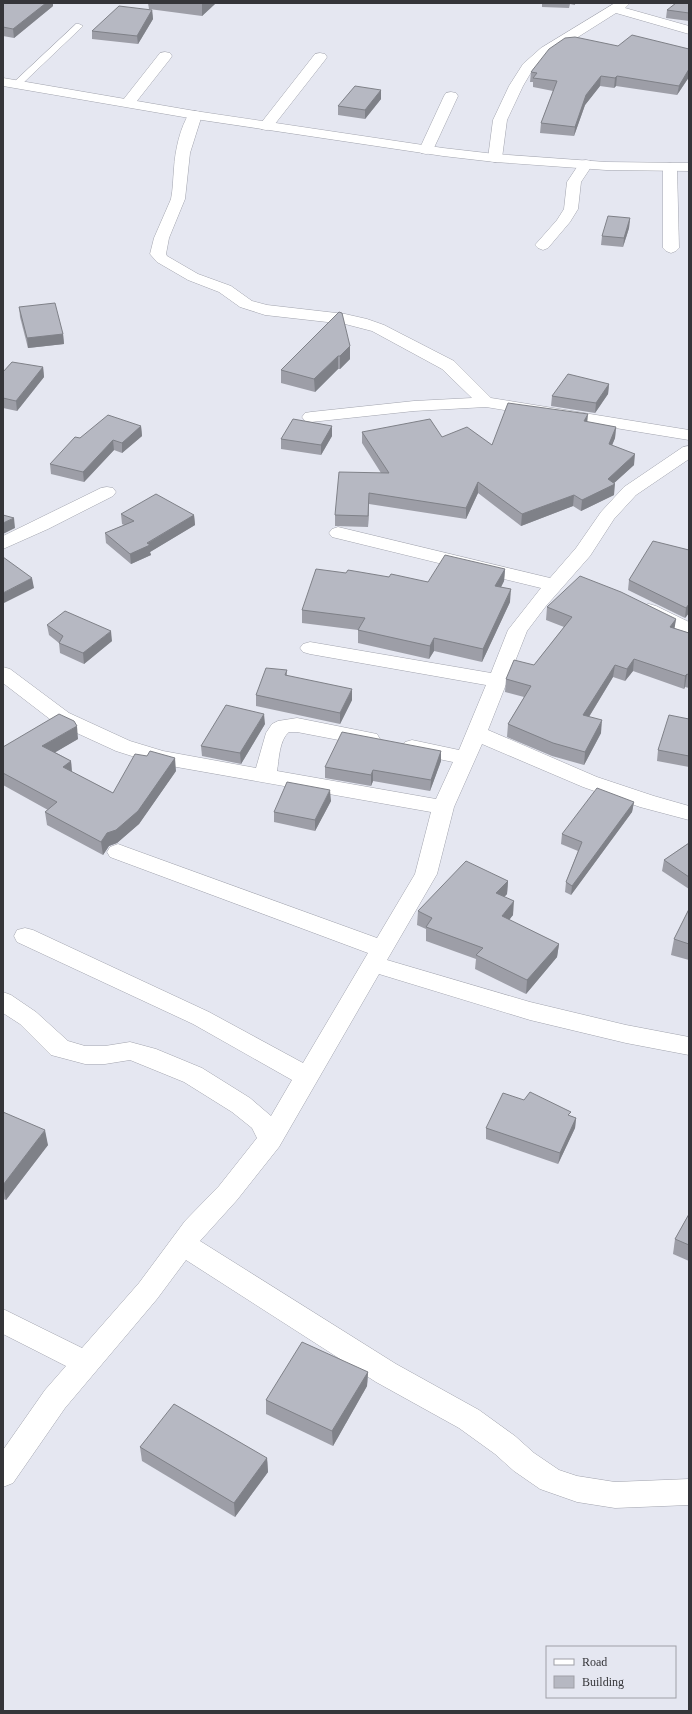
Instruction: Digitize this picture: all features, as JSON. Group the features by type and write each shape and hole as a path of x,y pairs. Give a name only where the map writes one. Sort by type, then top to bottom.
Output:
{"street":[{"path":"495,158 500,120 516,86 528,67 546,51 619,6 689,30"},
{"path":"128,103 165,56"},
{"path":"266,126 320,57"},
{"path":"3,82 194,115 426,150 495,158 586,164 689,168"},
{"path":"426,150 451,96"},
{"path":"194,115 180,167 180,191 176,204 160,239 158,254 193,277 217,285 246,304 265,310 350,320 378,328 448,365 486,402"},
{"path":"543,245 563,222 570,209 574,182 586,164"},
{"path":"670,167 671,248"},
{"path":"311,417 414,406 486,402 689,435"},
{"path":"3,1474 55,1399 148,1291 194,1229 228,1193 270,1140 426,874 443,807 498,682 518,630 566,578 607,516 630,491 689,451"},
{"path":"3,543 107,492"},
{"path":"338,533 566,578"},
{"path":"633,602 689,630"},
{"path":"310,648 498,682"},
{"path":"3,673 62,718 123,746 161,758 443,807"},
{"path":"265,776 275,735 279,728 286,725 297,725 465,758"},
{"path":"476,733 590,782 648,802 689,813"},
{"path":"118,852 378,956 552,1016 626,1034 689,1046"},
{"path":"25,936 201,1018 307,1077"},
{"path":"3,1001 28,1018 60,1048 84,1055 130,1051 193,1075 241,1105 262,1122 270,1140"},
{"path":"183,1244 386,1372 468,1419 505,1445 524,1462 550,1480 577,1489 615,1495 689,1492"},
{"path":"3,1321 86,1363"}],"lane":[{"path":"17,84 78,26"}],"building":[{"path":"3,3 46,3 13,29 3,27"},
{"path":"676,3 689,3 689,13 667,10"},
{"path":"119,6 152,10 137,36 92,31"},
{"path":"632,35 689,49 689,69 679,86 617,76 615,78 601,76 586,95 575,127 541,123 557,81 533,78 537,73 531,72 549,49 565,38 575,37 618,46"},
{"path":"355,86 381,90 365,110 338,106"},
{"path":"608,216 630,218 624,238 602,236"},
{"path":"55,303 63,334 27,338 19,307"},
{"path":"339,312 342,313 350,346 340,356 338,356 314,379 281,370"},
{"path":"12,362 43,367 16,401 3,398 3,372"},
{"path":"568,374 609,384 596,403 552,396"},
{"path":"508,403 588,414 584,421 616,427 609,444 635,454 608,479 615,484 582,500 574,495 522,514 478,482 466,508 369,493 368,516 335,515 339,472 389,473 362,432 430,419 442,437 467,427 492,445"},
{"path":"108,415 141,426 122,443 113,440 83,472 50,464 75,437 80,438"},
{"path":"293,419 332,426 321,445 281,439"},
{"path":"156,494 194,515 147,543 150,545 130,554 105,533 134,521 121,514"},
{"path":"3,515 14,518 3,523"},
{"path":"653,541 689,550 689,604 686,608 629,580"},
{"path":"445,555 505,569 495,586 511,589 483,649 434,638 430,646 358,630 365,618 302,610 316,569 346,573 348,570 389,577 391,574 428,582"},
{"path":"3,557 32,578 3,593"},
{"path":"580,576 621,592 676,619 670,627 689,633 689,675 687,674 685,676 634,659 627,669 615,665 583,715 602,720 585,752 553,743 508,724 531,686 506,679 514,660 534,665 572,617 547,607"},
{"path":"65,611 111,631 83,653 59,643 63,636 47,625"},
{"path":"266,668 287,670 285,675 352,689 340,713 256,695"},
{"path":"226,705 264,714 240,753 201,746"},
{"path":"59,714 74,721 77,726 42,746 71,761 63,767 113,793 135,754 147,756 150,751 175,758 138,811 116,830 107,833 101,842 45,812 57,802 3,773 3,747"},
{"path":"669,715 689,719 689,756 658,750"},
{"path":"342,732 441,751 431,780 373,770 371,775 325,767"},
{"path":"287,782 330,790 315,820 274,812"},
{"path":"597,788 634,802 572,886 566,882 582,842 562,834"},
{"path":"689,843 689,877 664,860"},
{"path":"466,861 508,881 496,893 514,901 502,916 559,944 527,980 476,955 483,948 426,927 432,918 418,911"},
{"path":"689,909 689,944 674,939"},
{"path":"530,1092 571,1112 568,1115 576,1118 560,1153 486,1128 503,1093 524,1100"},
{"path":"3,1112 45,1130 3,1185"},
{"path":"689,1214 689,1245 675,1239"},
{"path":"302,1342 368,1372 332,1431 266,1400"},
{"path":"174,1404 267,1458 234,1503 140,1447"}]}
